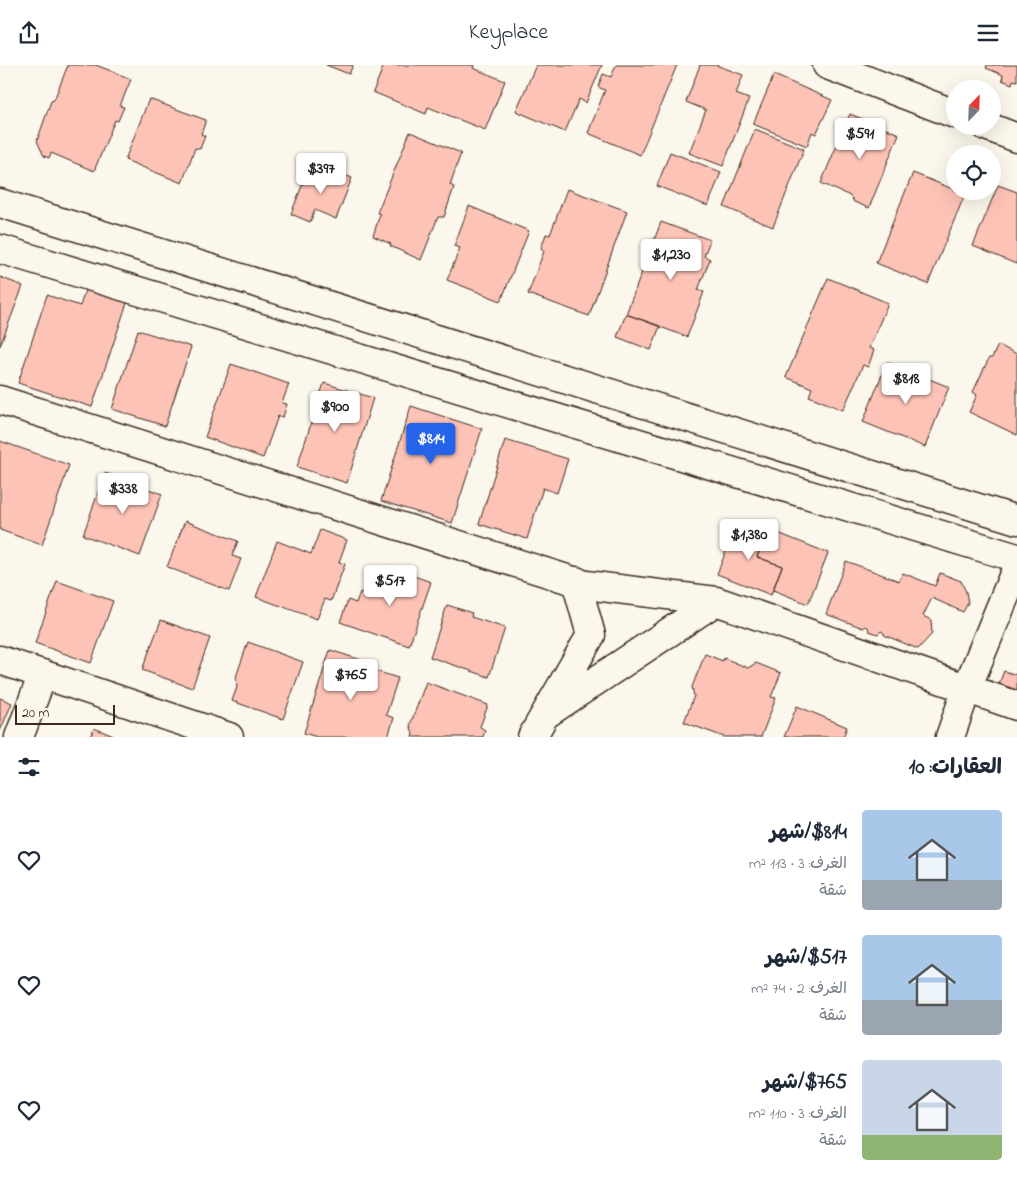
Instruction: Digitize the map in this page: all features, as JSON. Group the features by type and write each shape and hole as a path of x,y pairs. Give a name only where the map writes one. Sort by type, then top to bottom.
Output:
{"street":[{"path":"827,65 946,111"},
{"path":"1001,132 1017,138"},
{"path":"0,203 1017,520"},
{"path":"0,249 1017,558"},
{"path":"0,400 586,585 716,601 1017,706"},
{"path":"950,737 967,688 1017,567"},
{"path":"532,737 591,635 576,581"},
{"path":"546,714 716,601"},
{"path":"0,660 229,737"},
{"path":"19,737 43,674"}],"building":[{"path":"68,65 96,65 131,79 120,106 124,107 118,121 115,120 94,171 51,153 49,158 44,156 37,141 51,101 54,100"},
{"path":"326,65 353,65 349,74"},
{"path":"384,65 474,65 473,68 505,81 485,130 428,107 426,114 373,92"},
{"path":"536,65 602,65 586,103 579,99 565,132 516,111"},
{"path":"616,65 677,65 640,155 588,133 605,90 598,87 603,74 611,77"},
{"path":"700,65 716,65 743,75 736,94 749,99 723,166 689,153 706,110 686,102"},
{"path":"987,65 1017,65 1017,81 1013,80 1012,84 1002,80 1003,75 986,68"},
{"path":"774,75 832,100 816,134 812,132 807,146 753,124"},
{"path":"149,99 206,120 201,134 205,136 200,149 195,148 182,183 125,160"},
{"path":"850,114 899,134 869,208 854,202 850,196 821,183"},
{"path":"755,129 804,149 773,227 724,207"},
{"path":"410,132 461,153 450,185 454,187 444,217 438,217 421,260 373,236 380,214 377,213"},
{"path":"670,152 721,172 708,206 657,186"},
{"path":"329,169 352,178 336,219 315,210 310,222 291,214 308,170 326,178"},
{"path":"913,173 946,186 946,200 963,200 928,284 876,263"},
{"path":"1001,186 1017,192 1016,264 973,246 992,200 1001,200"},
{"path":"567,189 627,211 589,316 528,294 544,251 541,248 546,234 550,235"},
{"path":"469,206 529,231 501,301 447,280 460,248 454,246"},
{"path":"661,222 710,240 704,256 710,259 698,290 704,292 687,337 626,314"},
{"path":"0,277 23,286 0,346"},
{"path":"828,278 888,303 869,348 874,350 868,367 863,365 843,410 809,396 812,388 786,377"},
{"path":"88,281 130,294 92,407 18,383 47,295 80,306"},
{"path":"626,314 660,326 651,350 617,337"},
{"path":"138,330 191,347 165,426 112,409"},
{"path":"998,345 1017,354 1017,435 969,412 977,395 973,392 989,358 992,358"},
{"path":"887,362 949,387 925,447 863,422"},
{"path":"231,364 289,384 282,403 287,404 283,417 278,416 263,458 205,437"},
{"path":"324,383 373,398 347,483 297,467"},
{"path":"411,406 482,429 452,523 381,501"},
{"path":"505,440 568,459 557,493 543,488 527,539 479,524"},
{"path":"0,441 69,465 42,545 0,530"},
{"path":"105,473 162,494 140,556 83,535"},
{"path":"185,521 238,541 232,556 241,559 229,591 167,567"},
{"path":"737,523 766,534 757,557 782,566 771,595 717,574"},
{"path":"768,529 828,553 808,604 773,590 782,566 757,557"},
{"path":"320,530 347,540 339,562 345,564 331,601 325,599 317,619 256,597 277,541 311,554"},
{"path":"846,561 899,581 903,573 935,586 940,573 961,581 968,603 963,612 932,598 923,616 931,620 932,634 918,649 884,635 881,631 878,634 869,631 866,626 863,628 826,614"},
{"path":"385,566 431,582 409,646 340,622 348,600 356,603 360,592 374,597"},
{"path":"57,581 113,601 91,663 35,643"},
{"path":"447,605 472,613 471,617 505,628 489,677 430,657"},
{"path":"161,620 210,638 192,688 142,670"},
{"path":"248,642 303,662 283,719 232,701 237,687 236,677"},
{"path":"330,650 364,661 362,667 398,678 386,715 394,718 388,737 317,737 304,733"},
{"path":"705,654 723,661 724,658 748,668 756,663 781,673 771,697 776,698 761,737 724,737 684,722 694,696 692,687"},
{"path":"1004,671 1017,675 1017,697 997,689"},
{"path":"426,682 488,705 480,727 485,730 483,737 412,737 413,733 410,725"},
{"path":"0,698 12,703 0,731"},
{"path":"797,706 847,727 843,737 784,737"},
{"path":"94,728 116,737 91,737"}]}
